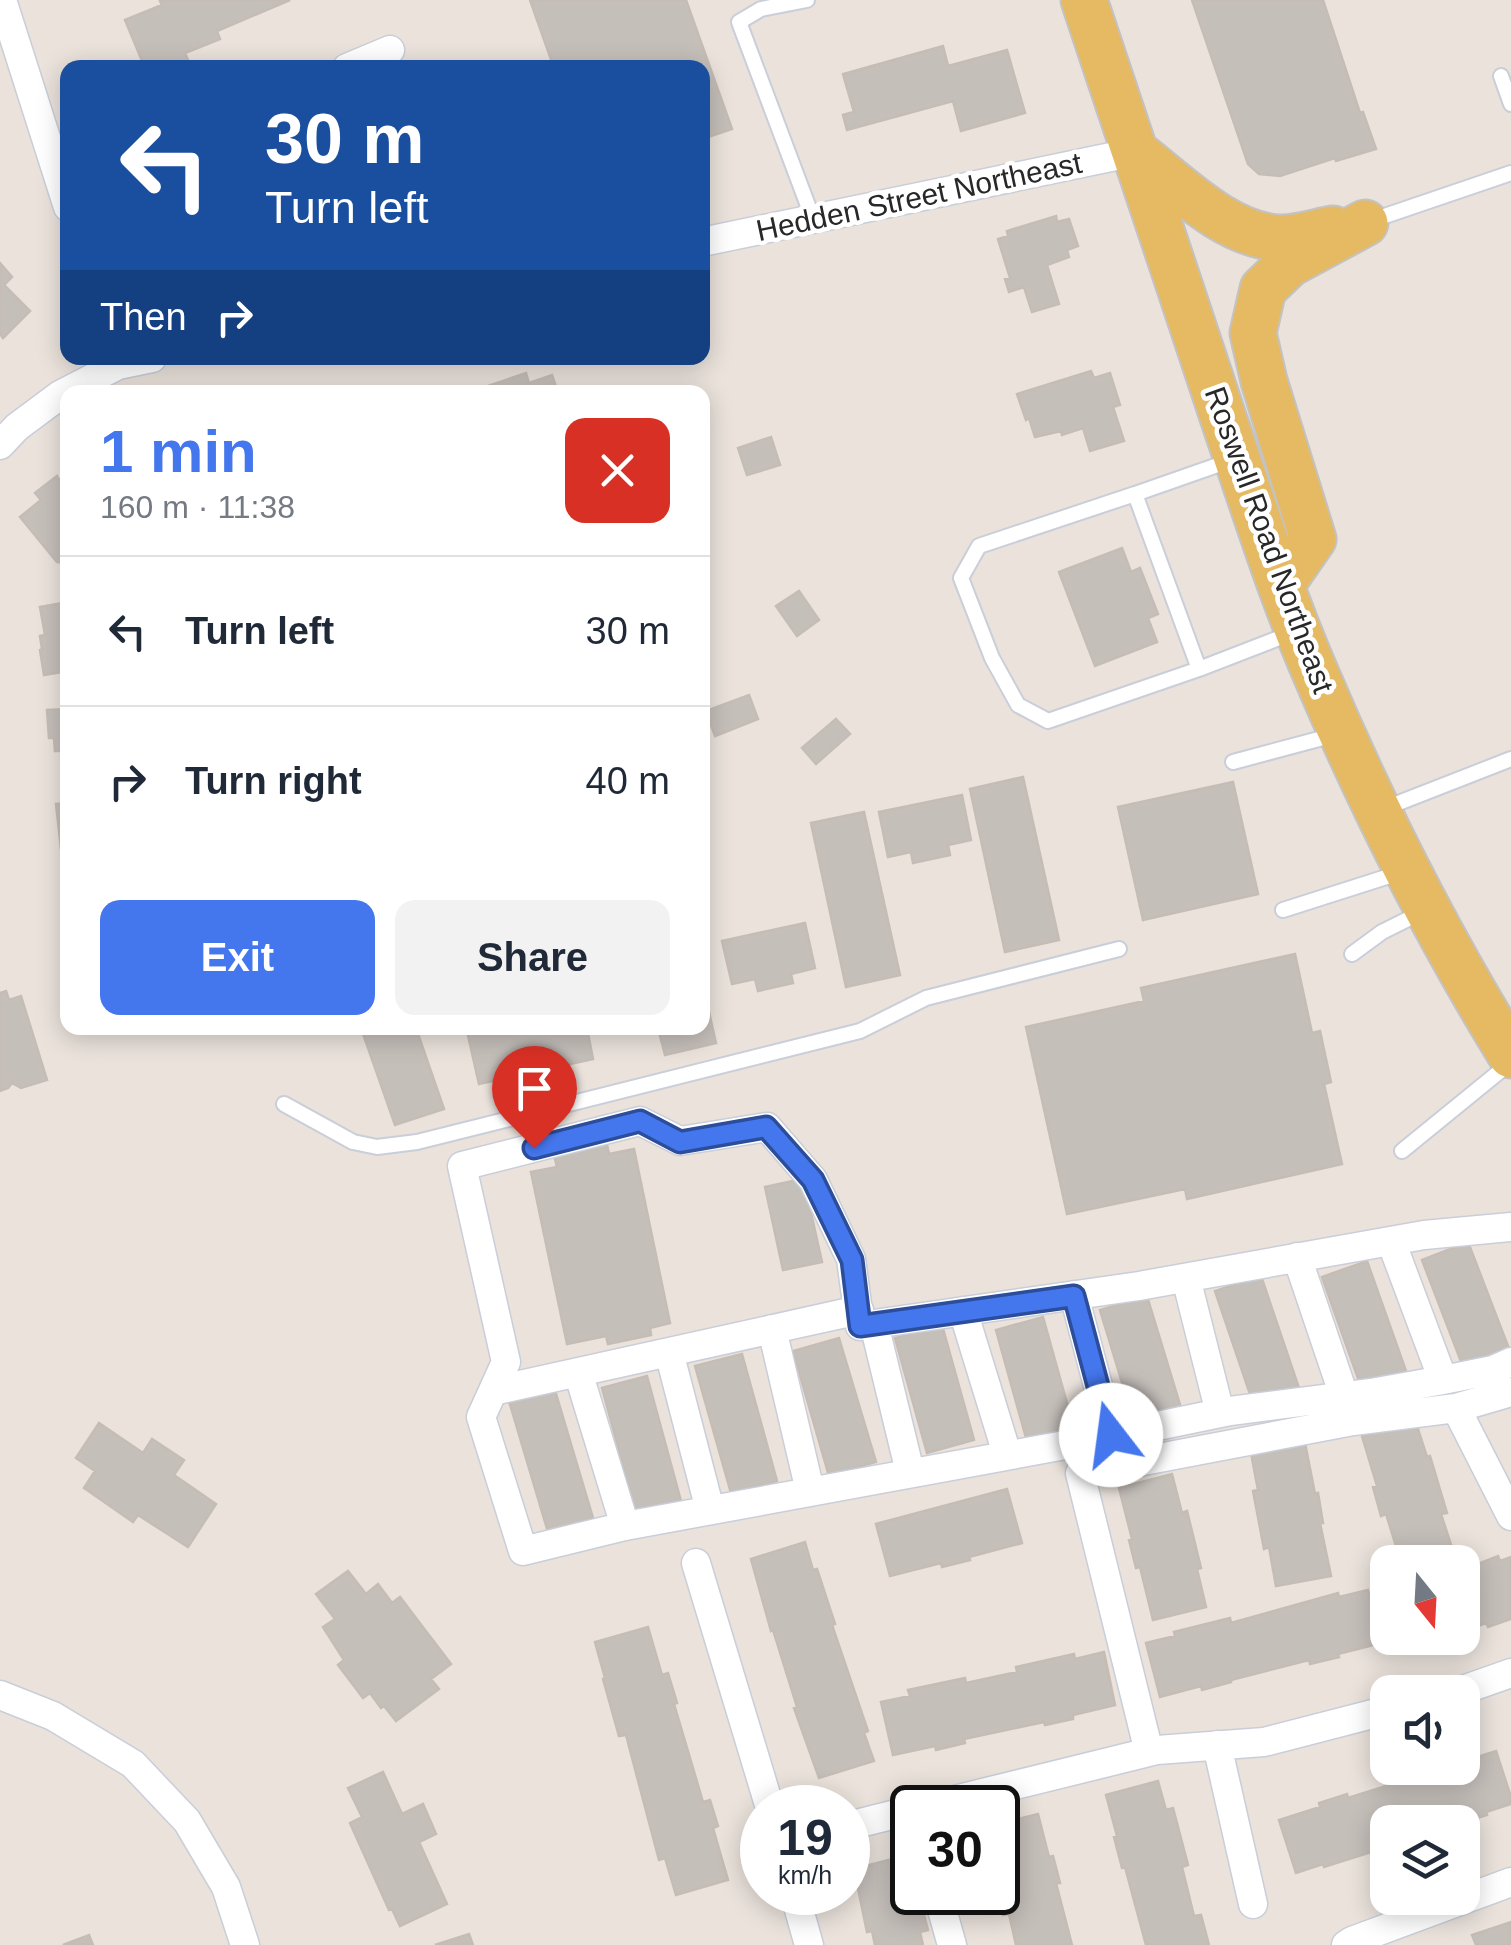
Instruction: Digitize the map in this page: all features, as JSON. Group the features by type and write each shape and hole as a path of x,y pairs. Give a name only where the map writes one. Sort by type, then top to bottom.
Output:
{"main road":[{"name":"Roswell Road Northeast","path":"1084,0 1299,631 1342,733 1417,890 1511,1059"},
{"path":"1135,152 1222,219 1249,233 1283,238 1364,223"},
{"path":"1281,585 1313,539 1253,333 1263,289 1289,264 1364,223"}],"street":[{"path":"2,0 60,176"},
{"path":"366,60 390,50"},
{"name":"Hedden Street Northeast","path":"710,240 1135,152"},
{"path":"77,385 110,365"},
{"path":"0,445 60,395"},
{"path":"910,1472 852,1260 813,1180 766,1127 680,1142 640,1121 462,1166 506,1362 481,1416 523,1552 625,1526 1111,1435 1220,1413 1443,1380 1493,1370 1511,1362"},
{"path":"493,1391 772,1329 866,1317 963,1312 1186,1278 1424,1235 1511,1227"},
{"path":"1392,1241 1443,1380"},
{"path":"1297,1257 1344,1396"},
{"path":"1186,1278 1220,1413"},
{"path":"1074,1296 1111,1435"},
{"path":"963,1312 1007,1454"},
{"path":"772,1329 810,1491"},
{"path":"669,1352 710,1510"},
{"path":"578,1372 625,1526"},
{"path":"1149,1752 1080,1474 1353,1422 1456,1408 1511,1392"},
{"path":"1456,1408 1511,1516"},
{"path":"696,1563 763,1785"},
{"path":"1480,1684 1511,1673"},
{"path":"0,1696 53,1716 134,1764 187,1820 226,1888 245,1945"},
{"path":"1015,1785 1149,1752 1264,1742 1370,1715"},
{"path":"1216,1746 1253,1904"},
{"path":"1346,1945 1511,1882"},
{"path":"801,1915 809,1945"},
{"path":"944,1915 952,1945"}],"lane":[{"path":"807,0 762,8 739,22 814,219"},
{"path":"1501,76 1511,104"},
{"path":"1364,223 1511,173"},
{"path":"1237,458 979,546 961,578 992,658 1018,705 1048,721 1299,631"},
{"path":"1135,494 1199,669"},
{"path":"1234,762 1342,733"},
{"path":"1378,811 1511,759"},
{"path":"1282,910 1417,890"},
{"path":"1352,954 1382,932 1417,890"},
{"path":"284,1104 353,1142 378,1147 418,1142 860,1031 926,998 1118,949"},
{"path":"1402,1152 1511,1059"}],"building":[{"path":"162,0 290,0 217,31 220,39 185,53 188,60 142,60 125,20 162,5"},
{"path":"530,0 686,0 707,60 551,60"},
{"path":"1192,0 1323,0 1360,113 1363,112 1376,149 1280,176 1259,174 1248,164"},
{"path":"943,46 948,66 1007,50 1025,113 961,131 953,101 847,130 843,115 854,112 843,74"},
{"path":"710,67 732,129 710,136"},
{"path":"1056,216 1057,222 1069,219 1078,246 1067,250 1069,257 1047,265 1059,304 1032,312 1024,287 1009,292 1005,279 1010,278 998,239 1008,236 1007,231"},
{"path":"0,263 12,277 4,285 30,311 3,338 0,334"},
{"path":"1091,371 1094,378 1110,373 1120,405 1113,407 1124,441 1090,451 1083,428 1062,435 1061,431 1035,437 1017,394"},
{"path":"526,373 529,383 552,375 556,385 491,385"},
{"path":"771,437 780,465 747,475 738,448"},
{"path":"57,476 60,562 20,517 41,500 35,493"},
{"path":"1122,548 1131,572 1140,568 1158,614 1148,618 1157,642 1095,666 1059,572"},
{"path":"799,591 819,620 797,636 776,606"},
{"path":"60,603 60,672 44,675 40,636 45,635 40,607"},
{"path":"749,695 758,719 715,736 710,710"},
{"path":"60,709 60,751 55,751 54,738 49,738 47,710"},
{"path":"836,719 850,734 816,764 802,748"},
{"path":"1023,777 1059,940 1005,952 970,789"},
{"path":"1233,782 1258,894 1143,920 1118,807"},
{"path":"962,795 971,840 948,845 950,855 913,863 911,852 888,857 879,812"},
{"path":"56,804 60,804 60,840"},
{"path":"864,812 900,975 846,987 811,823"},
{"path":"805,923 815,968 791,974 793,983 758,991 755,979 732,984 722,941"},
{"path":"1295,954 1312,1033 1320,1031 1331,1082 1324,1084 1342,1164 1187,1199 1185,1189 1067,1214 1026,1027 1144,1001 1141,988"},
{"path":"6,991 9,1000 21,996 47,1080 21,1088 12,1083 0,1091 0,993"},
{"path":"710,1016 716,1043 665,1055 660,1035 710,1035"},
{"path":"363,1035 418,1035 444,1109 395,1125"},
{"path":"468,1035 588,1035 593,1059 479,1084"},
{"path":"606,1140 609,1154 634,1149 670,1323 650,1328 651,1335 608,1344 606,1336 567,1344 531,1172 557,1167 553,1151"},
{"path":"797,1180 805,1186 822,1262 783,1270 765,1187"},
{"path":"1468,1242 1511,1354 1465,1372 1422,1260"},
{"path":"1367,1261 1406,1371 1361,1387 1322,1277"},
{"path":"1261,1276 1299,1388 1253,1403 1215,1291"},
{"path":"1147,1296 1181,1408 1134,1422 1100,1310"},
{"path":"1043,1317 1075,1432 1028,1445 996,1330"},
{"path":"942,1325 974,1440 927,1453 895,1338"},
{"path":"839,1338 876,1462 829,1476 793,1351"},
{"path":"742,1354 777,1481 731,1493 695,1366"},
{"path":"647,1376 681,1501 636,1513 602,1388"},
{"path":"554,1387 593,1518 548,1532 509,1401"},
{"path":"1415,1420 1447,1513 1441,1514 1451,1545 1396,1545 1386,1514 1381,1516 1373,1487 1377,1486 1362,1436"},
{"path":"99,1423 143,1453 152,1439 184,1460 174,1475 216,1504 188,1547 138,1515 133,1522 84,1488 95,1471 76,1458"},
{"path":"1305,1443 1315,1494 1318,1493 1331,1576 1276,1586 1253,1491 1258,1490 1251,1453"},
{"path":"1172,1474 1182,1513 1187,1511 1206,1607 1153,1620 1140,1567 1136,1568 1119,1488"},
{"path":"1007,1489 1022,1543 942,1567 941,1563 890,1576 876,1524"},
{"path":"805,1542 835,1624 832,1625 868,1731 864,1733 874,1761 819,1778 794,1708 797,1707 751,1559"},
{"path":"1498,1556 1500,1561 1511,1557 1511,1619 1488,1627 1486,1623 1480,1625 1480,1563"},
{"path":"348,1571 366,1594 378,1584 392,1603 400,1597 451,1664 431,1679 439,1689 396,1721 370,1693 363,1698 338,1665 344,1660 323,1627 335,1619 316,1594"},
{"path":"1368,1590 1370,1646 1338,1654 1339,1657 1310,1664 1309,1660 1202,1690 1201,1686 1160,1697 1146,1643 1230,1618 1231,1623 1338,1593 1339,1597"},
{"path":"648,1627 662,1675 668,1673 703,1802 710,1800 718,1826 713,1828 728,1880 676,1895 665,1858 659,1860 626,1735 619,1736 595,1642"},
{"path":"1104,1652 1115,1705 1073,1715 1073,1719 964,1739 965,1743 936,1750 935,1746 893,1755 881,1702 910,1696 908,1690 965,1678 966,1683 1017,1672 1016,1667 1074,1654 1075,1659"},
{"path":"1496,1751 1511,1804 1480,1817 1480,1805 1370,1805 1370,1852 1296,1873 1279,1820 1347,1794 1348,1798 1389,1785 1480,1785 1480,1756"},
{"path":"383,1772 402,1814 423,1804 436,1834 419,1842 447,1904 400,1926 350,1823 362,1817 348,1788"},
{"path":"1158,1781 1166,1810 1173,1808 1188,1865 1182,1867 1194,1916 1201,1915 1209,1945 1146,1945 1125,1867 1122,1868 1106,1795"},
{"path":"1038,1814 1049,1857 1053,1856 1072,1945 1016,1945 1009,1915 1020,1915 1020,1818"},
{"path":"890,1860 890,1915 924,1915 928,1930 920,1932 923,1945 875,1945 863,1915 870,1915 870,1865"},
{"path":"1511,1922 1511,1945 1476,1945 1472,1935"},
{"path":"469,1934 473,1945 435,1945"},
{"path":"89,1935 93,1945 63,1945"}],"route":[{"path":"534,1148 640,1121 680,1142 766,1127 813,1180 852,1260 860,1326 1074,1296 1111,1435"}]}
